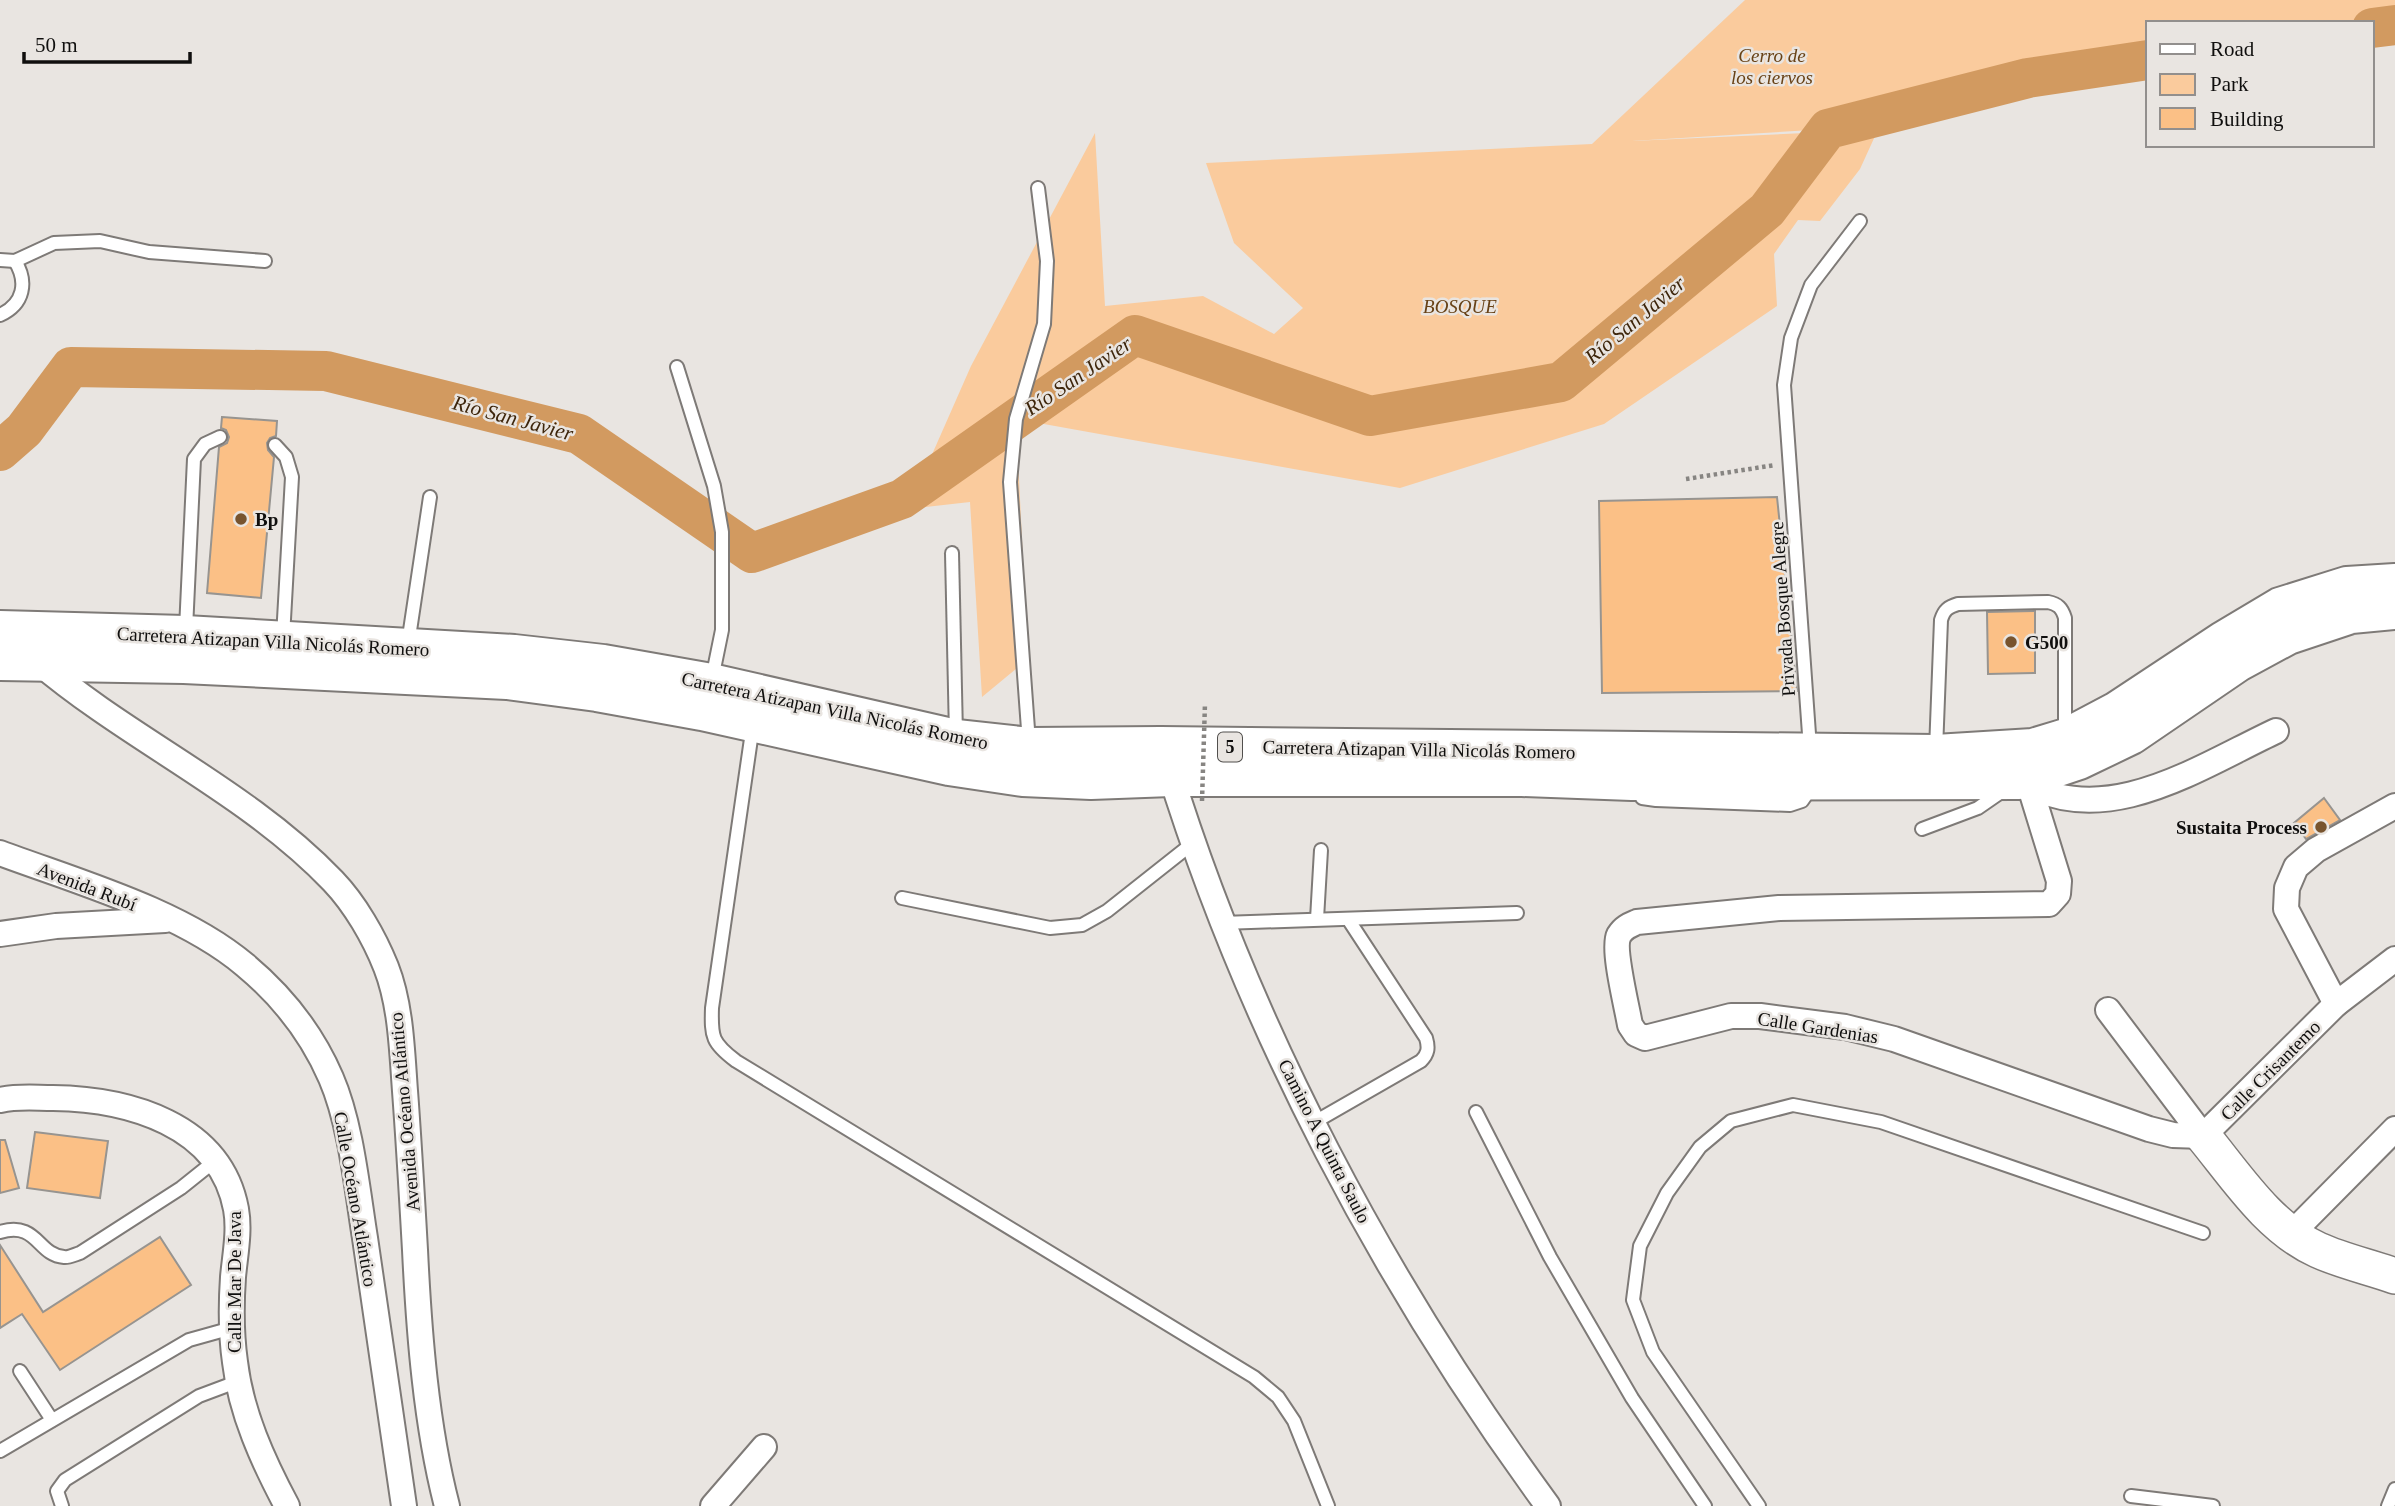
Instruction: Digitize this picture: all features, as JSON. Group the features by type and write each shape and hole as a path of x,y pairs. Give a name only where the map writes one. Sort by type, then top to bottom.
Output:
{"main road":[{"name":"Carretera Atizapan Villa Nicolás Romero","path":"1166,761 1633,781 2033,748 2066,738 2117,711 2280,607 2347,586 2395,583"},
{"name":"Carretera Atizapan Villa Nicolás Romero","path":"17,645 282,654 507,680 597,692 753,722 949,766 1023,777 1093,764 1166,761 1811,767 2024,783 2131,735 2238,662 2288,635 2351,614 2395,610"},
{"name":"Carretera Atizapan Villa Nicolás Romero","path":"282,654 407,648 514,654 603,664 711,683 956,739 1030,747 1093,764"}],"street":[{"name":"Avenida Océano Atlántico","path":"17,645 74,690 300,848 336,884 367,929 387,968 396,1005 403,1056 416,1283 429,1402 439,1476 447,1506"},
{"path":"2024,783 2067,798 2106,801 2147,792 2276,731"},
{"name":"Camino A Quinta Saulo","path":"1166,761 1237,963 1313,1123 1423,1319 1548,1506"},
{"name":"Calle Gardenias","path":"2024,783 2059,881 2058,894 2049,904 1791,908 1637,922 1625,927 1618,937 1617,950 1630,1025 1636,1034 1645,1038 1731,1016 1760,1016 1846,1027 1894,1039 2149,1129 2174,1135 2203,1136"},
{"path":"2336,1004 2286,909 2287,888 2296,867 2316,850 2395,806"},
{"name":"Avenida Rubí","path":"0,853 173,919"},
{"path":"0,934 56,926 173,919"},
{"name":"Calle Océano Atlántico","path":"173,919 207,938 244,964 279,997 308,1034 331,1079 355,1174 404,1506"},
{"name":"Calle Crisantemo","path":"2203,1136 2336,1004 2395,960"},
{"path":"2108,1010 2203,1136 2266,1211 2291,1234 2317,1250 2395,1276"},
{"name":"Calle Mar De Java","path":"0,1100 12,1097 80,1098 126,1107 157,1117 184,1131 203,1145 216,1160 228,1184 236,1210 232,1328 239,1381 258,1447 286,1506"},
{"path":"2291,1234 2395,1129"},
{"path":"713,1506 764,1447"}],"lane":[{"path":"1030,747 1010,482 1016,419 1044,324 1048,261 1038,188"},
{"name":"Privada Bosque Alegre","path":"1811,767 1784,385 1791,338 1811,285 1860,221"},
{"path":"0,260 15,261 54,243 100,241 149,252 265,261"},
{"path":"0,315 10,310 24,289 23,273 15,261"},
{"path":"677,367 714,486 722,532 722,630 711,683"},
{"path":"185,649 194,459 205,444 220,437"},
{"path":"275,445 286,457 292,477 282,654"},
{"path":"407,648 430,497"},
{"path":"952,553 956,739"},
{"path":"1936,754 1941,620 1949,606 1958,604 2048,602 2056,604 2062,610 2065,618 2066,738"},
{"path":"753,722 712,1008 711,1031 720,1049 1254,1377 1278,1397 1294,1421 1328,1506"},
{"path":"1629,796 1656,800 1790,805 1802,801 1810,791 1811,767"},
{"path":"1522,777 1616,793"},
{"path":"1922,829 1978,808 2024,783"},
{"path":"902,898 1050,928 1082,925 1107,911 1193,843"},
{"path":"1318,919 1321,850"},
{"path":"1222,923 1517,913"},
{"path":"1313,1123 1421,1062 1427,1055 1426,1038 1348,919"},
{"path":"1759,1506 1653,1353 1633,1300 1640,1246 1667,1193 1700,1147 1731,1121 1793,1105 1881,1122 2203,1233"},
{"path":"1476,1112 1550,1257 1632,1398 1705,1506"},
{"path":"0,1232 18,1229 30,1234 51,1252 64,1257 80,1253 181,1188 216,1160"},
{"path":"0,1451 189,1340 232,1328"},
{"path":"20,1371 52,1420"},
{"path":"62,1506 57,1491 65,1480 199,1396 239,1381"},
{"path":"2388,1506 2395,1489"},
{"path":"2131,1496 2213,1506"}],"path":[{"path":"1686,479 1791,462"},
{"path":"1202,801 1205,703"}],"green space":[{"name":"BOSQUE","path":"1745,0 2395,0 2395,25 2374,28 2374,21 2146,21 2146,60 2028,78 1828,129 1632,141 1826,132 1881,123 1860,169 1820,221 1798,220 1774,254 1777,306 1604,424 1400,488 1016,419 1028,659 982,697 970,502 908,509 971,366 1095,133 1105,306 1203,296 1274,334 1303,308 1234,243 1206,163 1592,144"}],"building":[{"name":"Bp","path":"222,417 277,421 276,436 270,438 267,443 268,450 274,457 261,598 207,593 219,447 227,443 229,437 226,430 221,428"},
{"path":"1777,497 1797,691 1602,693 1599,501"},
{"name":"G500","path":"2035,611 2035,673 1988,674 1987,612"},
{"name":"Sustaita Process","path":"2324,798 2340,820 2306,839 2294,823"},
{"path":"35,1132 108,1141 100,1198 27,1188"},
{"path":"0,1140 5,1140 19,1188 0,1193"},
{"path":"160,1237 191,1285 60,1370 22,1314 0,1328 0,1245 43,1312"}],"waterway":[{"name":"Río San Javier","path":"2374,28 2395,25"},
{"name":"Río San Javier","path":"0,451 24,430 71,367 326,371 579,434 752,553 902,499 1135,335 1370,416 1561,382 1767,210 1828,129 2028,78 2146,60"}],"place":[{"name":"Bp","path":"241,519"},
{"name":"G500","path":"2011,642"},
{"name":"Sustaita Process","path":"2321,827"}],"park label":[{"name":"Cerro de los ciervos","path":"1772,66"}]}
